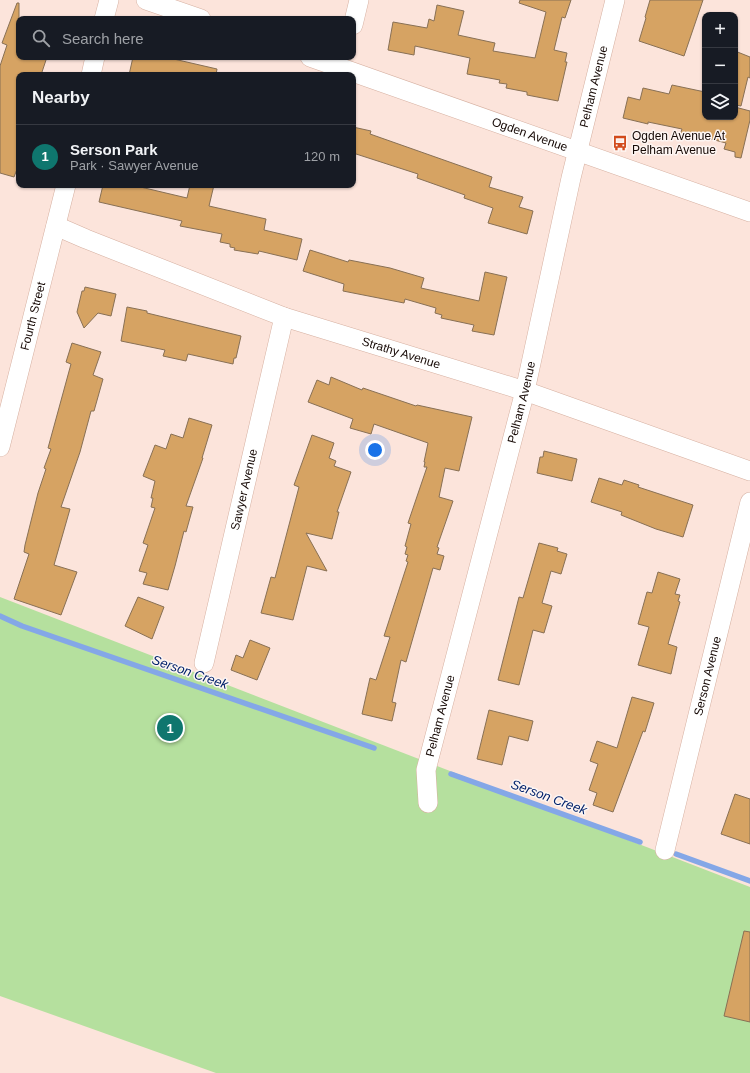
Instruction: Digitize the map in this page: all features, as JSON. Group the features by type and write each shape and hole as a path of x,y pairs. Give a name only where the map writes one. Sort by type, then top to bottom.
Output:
{"street":[{"path":"105,16 109,0"},
{"path":"146,0 192,16"},
{"path":"355,16 359,0"},
{"name":"Pelham Avenue","path":"428,803 426,770 525,391 577,152 614,0"},
{"path":"92,72 94,60"},
{"name":"Ogden Avenue","path":"327,60 344,63 577,152 750,212"},
{"name":"Fourth Street","path":"0,447 65,188"},
{"name":"Strathy Avenue","path":"56,226 284,317 525,391 750,471"},
{"name":"Sawyer Avenue","path":"204,663 284,317"},
{"name":"Serson Avenue","path":"665,850 750,502"}],"green space":[{"path":"0,597 750,887 750,1073 216,1073 0,996"}],"building":[{"path":"520,0 571,0 565,18 562,17 554,50 567,53 565,62 567,62 558,101 527,95 527,92 506,88 507,84 499,83 500,80 467,74 470,58 415,46 414,55 388,50 393,22 427,28 429,19 434,21 437,5 464,11 458,35 495,43 493,51 535,58 546,12 519,3"},
{"path":"650,0 703,0 684,56 639,41"},
{"path":"17,3 19,3 19,16 16,16 16,60 46,60 42,72 16,72 16,172 14,177 0,173 0,66 7,45 2,43"},
{"path":"738,52 750,57 750,78 748,77 741,106 738,106"},
{"path":"132,60 178,60 217,69 216,72 130,72"},
{"path":"672,85 702,91 702,120 738,120 738,108 750,111 750,120 741,158 735,157 735,152 724,149 726,143 696,135 696,138 680,135 682,129 648,122 648,124 623,118 628,97 640,100 643,88 669,94"},
{"path":"356,128 371,131 370,134 492,177 489,187 523,197 519,207 533,211 527,234 488,223 493,208 464,198 465,195 417,178 418,174 356,154"},
{"path":"102,188 145,188 187,198 189,188 213,188 209,206 266,219 264,230 302,239 297,260 259,251 258,254 234,250 235,248 230,247 230,244 220,242 222,234 180,226 182,221 99,202"},
{"path":"310,250 348,262 349,260 390,268 424,278 421,288 479,301 485,272 507,277 494,335 472,331 474,325 441,318 442,315 435,313 436,308 405,299 404,303 343,291 344,284 303,271"},
{"path":"85,287 116,294 111,316 98,313 84,328 77,312 82,291 84,291"},
{"path":"127,307 241,336 236,358 234,358 233,364 188,354 186,361 163,356 165,350 121,341"},
{"path":"72,343 101,352 93,375 103,379 94,411 91,411 80,452 61,507 70,509 54,565 77,572 61,615 14,599 29,554 24,552 25,545 38,493 46,469 44,468 51,449 48,448 71,364 66,362"},
{"path":"331,377 362,390 363,388 416,406 472,417 459,471 445,468 439,497 453,501 437,547 439,548 437,554 444,556 440,570 433,568 406,662 401,660 392,702 396,703 392,721 362,714 370,678 376,680 390,637 384,636 408,562 406,561 408,555 405,554 407,547 405,546 411,524 408,523 427,467 424,467 424,462 428,443 374,424 371,434 350,428 353,419 308,402 317,380 329,385"},
{"path":"189,418 212,425 203,458 186,506 193,507 186,532 184,531 168,590 143,584 147,573 139,571 148,545 143,543 155,508 151,507 153,498 151,498 155,481 143,476 155,445 166,449 171,434 183,438"},
{"path":"312,435 334,443 329,458 336,461 334,466 351,472 337,512 339,512 332,539 306,533 327,571 307,566 293,620 261,613 271,577 275,578 299,487 294,485"},
{"path":"544,451 577,459 572,481 537,473 540,457 543,457"},
{"path":"599,478 622,485 624,480 639,485 638,487 693,505 683,537 656,529 621,515 622,512 591,502"},
{"path":"539,543 558,548 557,551 567,554 561,574 551,571 542,603 552,606 544,633 533,630 519,685 498,680 519,597 523,598"},
{"path":"658,572 680,579 675,594 680,595 678,601 680,602 668,644 677,647 671,674 638,665 649,627 638,624 647,592 652,593"},
{"path":"138,597 164,607 152,639 125,626"},
{"path":"250,640 270,648 257,680 231,670 236,655 243,658"},
{"path":"632,697 654,703 645,732 643,731 613,812 593,805 597,793 589,790 598,764 590,761 597,741 617,748"},
{"path":"489,710 533,721 528,741 509,736 502,765 477,759"},
{"path":"735,794 750,799 750,844 721,834"},
{"path":"744,931 750,932 750,1022 724,1016"}],"waterway":[{"name":"Serson Creek","path":"0,616 22,626 374,748"},
{"name":"Serson Creek","path":"451,774 640,842"},
{"name":"Serson Creek","path":"676,854 750,881"}],"place":[{"name":"Ogden Avenue At Pelham Avenue","path":"620,143"},
{"name":"Serson Park","path":"170,728"}]}
